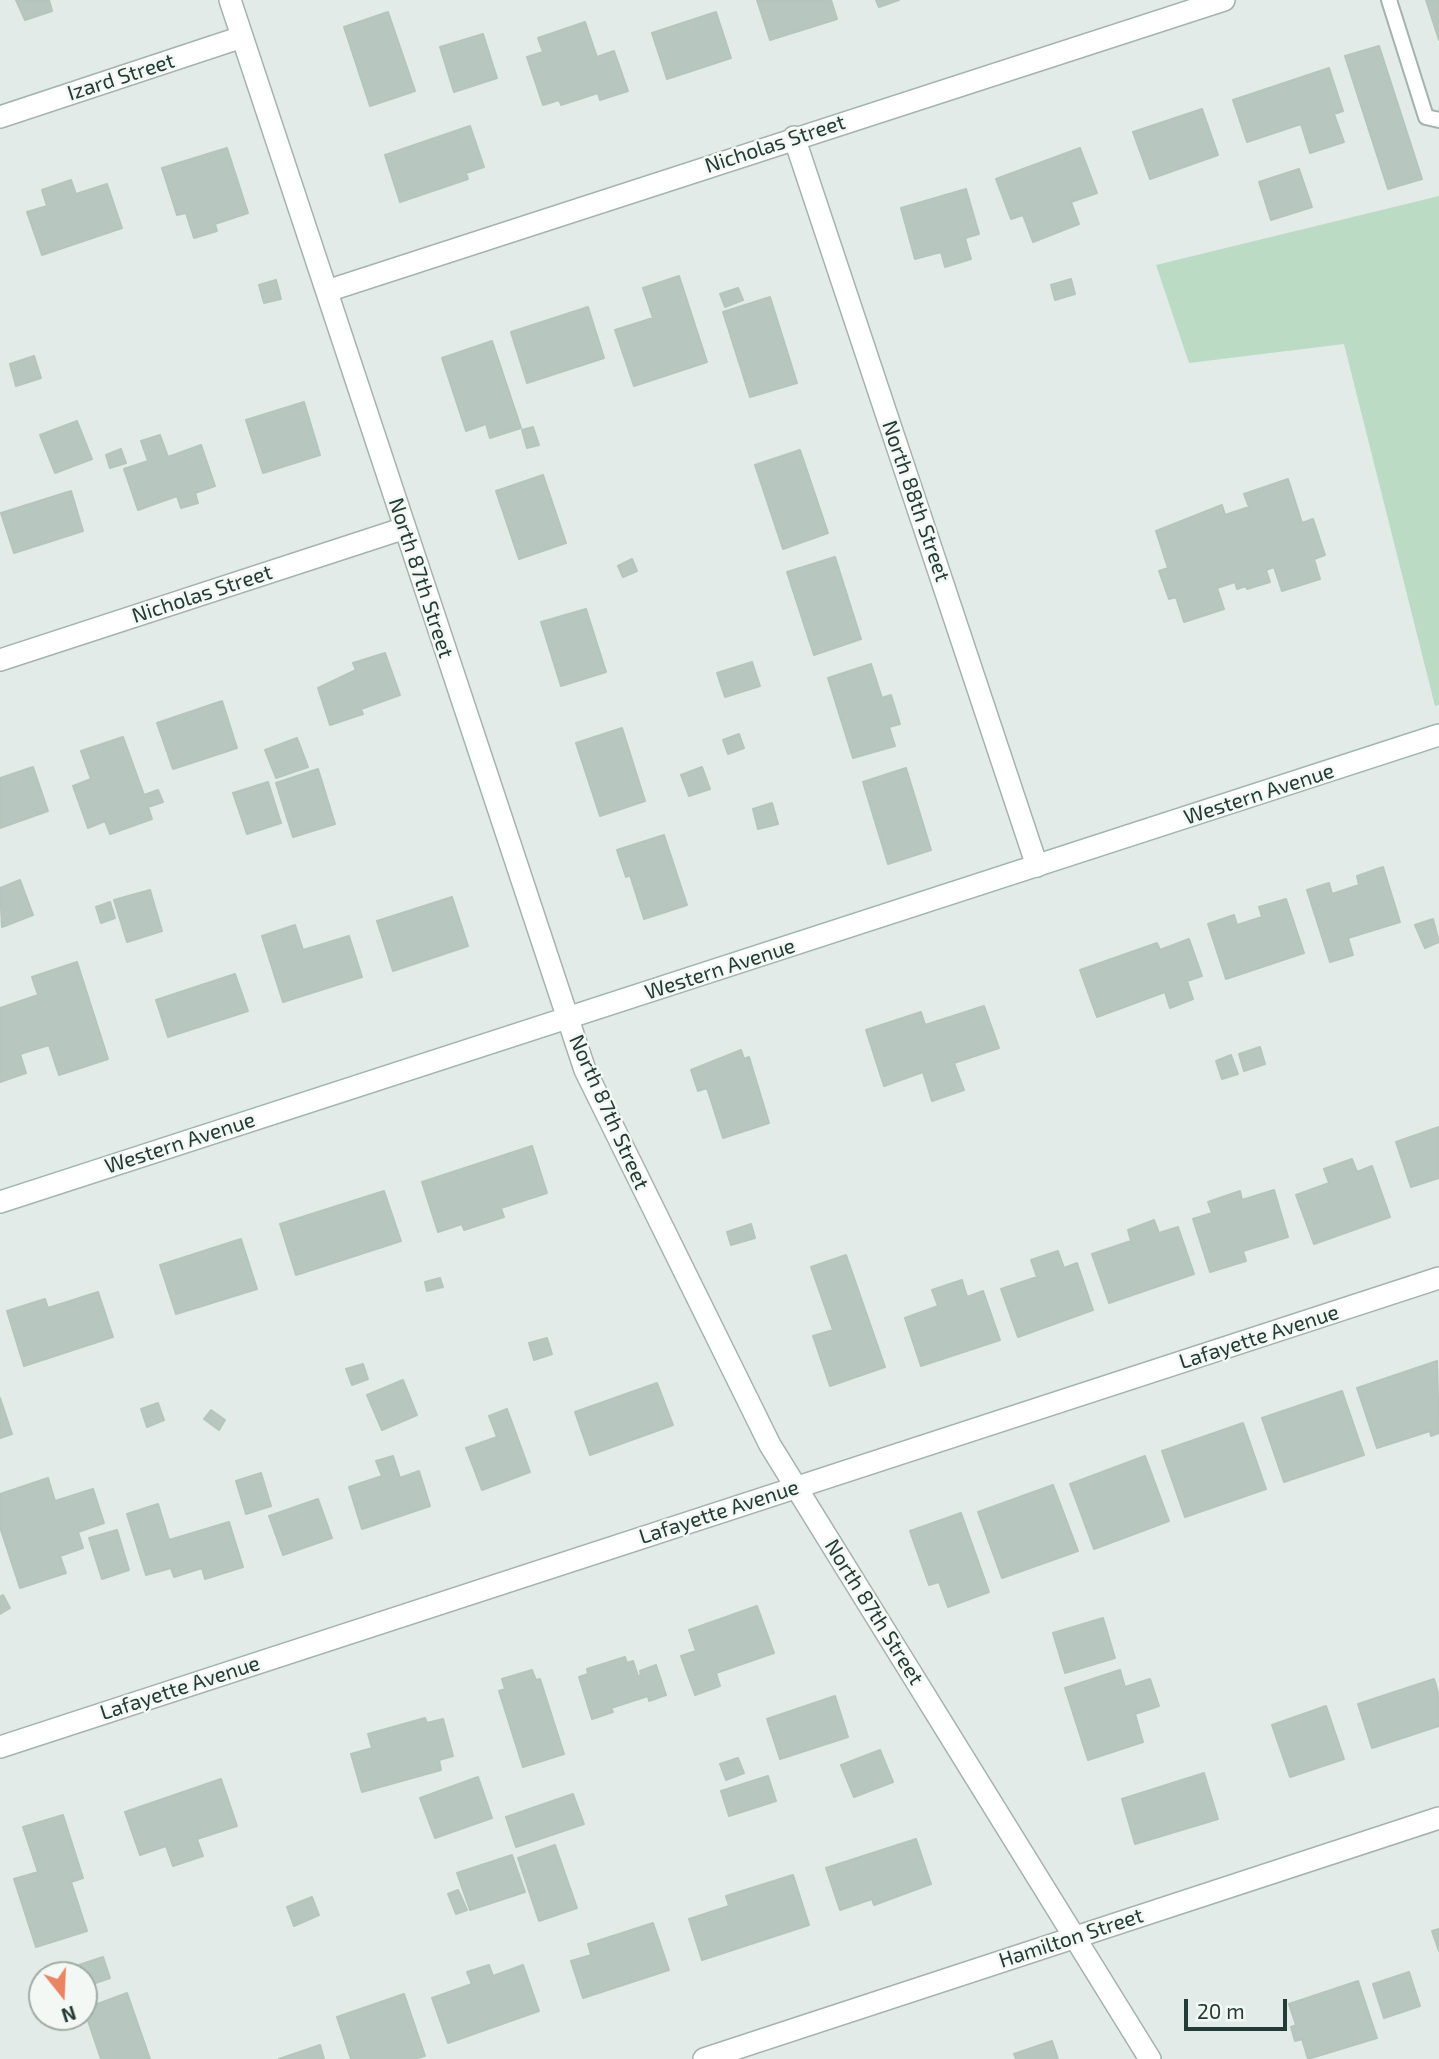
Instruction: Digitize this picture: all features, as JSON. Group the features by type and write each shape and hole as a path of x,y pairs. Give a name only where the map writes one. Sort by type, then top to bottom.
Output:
{"street":[{"name":"North 87th Street","path":"230,0 568,1018 592,1083 770,1445 1150,2059"},
{"name":"Nicholas Street","path":"327,291 794,137 1224,0"},
{"name":"Izard Street","path":"0,117 242,37"},
{"name":"North 88th Street","path":"794,137 1037,866"},
{"name":"Nicholas Street","path":"0,660 405,528"},
{"name":"Western Avenue","path":"0,1202 1439,735"},
{"name":"Lafayette Avenue","path":"0,1747 1439,1278"},
{"name":"Hamilton Street","path":"704,2059 1439,1818"}],"lane":[{"path":"1389,0 1426,117 1439,120"}],"green space":[{"path":"1439,196 1439,705 1435,706 1344,344 1189,363 1156,265"}],"building":[{"path":"16,0 49,0 52,11 25,20"},
{"path":"757,0 831,0 837,19 770,40"},
{"path":"876,0 899,0 879,7"},
{"path":"1426,0 1439,0 1439,40"},
{"path":"388,12 415,91 370,106 344,27"},
{"path":"716,12 731,58 667,79 652,33"},
{"path":"585,22 597,57 614,51 628,91 600,100 598,93 561,105 559,100 543,105 527,57 543,52 538,38"},
{"path":"483,34 497,78 454,92 440,47"},
{"path":"1379,46 1422,179 1388,189 1345,56"},
{"path":"1329,68 1343,111 1334,114 1344,142 1310,153 1301,124 1247,142 1233,100"},
{"path":"1202,109 1218,155 1150,179 1133,132"},
{"path":"470,126 484,167 466,173 468,179 400,202 385,155"},
{"path":"227,148 248,213 215,224 217,231 194,238 186,213 177,215 162,168"},
{"path":"1080,148 1097,193 1071,202 1079,224 1033,242 1023,215 1011,219 996,179"},
{"path":"1299,169 1312,207 1271,220 1259,182"},
{"path":"71,180 76,194 107,184 122,228 42,255 27,212 47,206 42,190"},
{"path":"966,189 979,234 965,238 971,259 945,267 941,252 915,259 901,208"},
{"path":"679,276 707,362 634,386 615,330 653,318 643,288"},
{"path":"1071,279 1075,294 1055,300 1051,285"},
{"path":"276,280 281,299 264,303 259,285"},
{"path":"738,288 743,300 725,307 720,294"},
{"path":"770,297 797,383 750,397 723,312"},
{"path":"588,307 604,358 527,383 511,332"},
{"path":"492,341 521,428 490,438 486,424 466,431 442,358"},
{"path":"34,356 41,378 16,386 10,364"},
{"path":"304,402 320,455 263,473 246,420"},
{"path":"77,421 92,459 55,473 40,435"},
{"path":"533,427 539,445 527,448 522,430"},
{"path":"160,435 168,457 201,445 215,486 195,493 198,503 181,508 177,496 138,510 124,469 148,461 141,441"},
{"path":"121,449 126,463 110,468 106,455"},
{"path":"800,450 828,533 783,549 755,465"},
{"path":"543,475 566,543 519,559 496,491"},
{"path":"1288,479 1302,523 1313,519 1325,555 1314,559 1320,579 1282,591 1274,567 1266,570 1270,582 1247,589 1246,586 1237,589 1235,582 1217,588 1224,609 1184,622 1176,597 1169,599 1159,571 1168,568 1156,531 1222,505 1225,515 1249,507 1244,494"},
{"path":"71,491 83,531 14,553 1,513"},
{"path":"835,557 861,639 814,655 787,572"},
{"path":"632,559 637,571 623,577 618,566"},
{"path":"586,609 606,672 561,686 541,622"},
{"path":"385,653 400,695 361,709 363,714 330,725 318,688 356,670 353,663"},
{"path":"752,662 760,686 725,697 717,673"},
{"path":"871,664 882,698 891,695 900,724 889,727 895,746 853,758 828,678"},
{"path":"222,701 237,748 173,769 157,723"},
{"path":"622,728 645,801 600,816 576,743"},
{"path":"739,734 744,748 728,754 723,740"},
{"path":"123,737 144,795 158,790 163,802 148,807 152,819 110,834 105,821 88,828 73,786 91,779 81,751"},
{"path":"297,738 308,767 276,778 265,750"},
{"path":"33,767 48,811 0,828 0,778"},
{"path":"702,767 710,789 689,796 681,775"},
{"path":"906,768 931,850 888,864 863,782"},
{"path":"318,769 335,824 293,837 276,783"},
{"path":"268,782 281,823 247,834 233,793"},
{"path":"772,803 778,824 758,829 753,809"},
{"path":"664,835 687,905 644,919 630,875 626,877 617,850"},
{"path":"1383,867 1400,922 1348,938 1353,955 1330,962 1307,890 1329,883 1332,894 1359,885 1357,876"},
{"path":"20,880 33,915 2,927 0,888"},
{"path":"150,890 162,931 127,942 114,900"},
{"path":"452,897 468,946 393,971 377,921"},
{"path":"1286,899 1304,953 1226,979 1208,924 1234,915 1237,925 1262,917 1259,907"},
{"path":"110,902 115,918 101,923 96,907"},
{"path":"1433,919 1439,942 1425,948 1415,925"},
{"path":"295,925 303,950 349,936 362,977 283,1002 262,936"},
{"path":"1189,939 1202,976 1187,981 1193,999 1170,1008 1165,992 1097,1017 1080,970 1157,943 1160,950"},
{"path":"77,962 108,1059 59,1075 49,1045 20,1054 26,1073 0,1082 0,1008 38,995 32,977"},
{"path":"235,974 248,1011 168,1037 156,1000"},
{"path":"984,1006 999,1048 954,1063 964,1090 932,1101 923,1072 884,1086 866,1030 921,1012 925,1025"},
{"path":"1260,1047 1265,1064 1244,1071 1239,1054"},
{"path":"741,1050 744,1059 749,1057 769,1123 723,1138 707,1088 698,1091 691,1070"},
{"path":"1231,1055 1238,1074 1222,1079 1216,1061"},
{"path":"1439,1127 1439,1178 1411,1187 1396,1142"},
{"path":"532,1146 547,1193 501,1208 504,1217 464,1230 462,1224 438,1232 422,1182"},
{"path":"1352,1159 1357,1172 1372,1166 1390,1217 1314,1244 1296,1195 1329,1183 1324,1169"},
{"path":"1274,1190 1288,1237 1243,1251 1246,1261 1210,1272 1193,1219 1212,1213 1208,1202 1240,1191 1242,1200"},
{"path":"384,1191 401,1241 296,1275 280,1224"},
{"path":"1154,1220 1159,1233 1178,1227 1194,1274 1109,1303 1092,1254 1131,1241 1128,1230"},
{"path":"751,1224 755,1238 731,1245 727,1232"},
{"path":"241,1239 257,1289 176,1314 160,1265"},
{"path":"1058,1251 1064,1268 1077,1263 1093,1310 1018,1337 1001,1289 1037,1277 1031,1260"},
{"path":"846,1255 885,1367 830,1386 813,1336 833,1330 811,1267"},
{"path":"440,1278 443,1287 427,1291 425,1282"},
{"path":"962,1280 967,1297 983,1291 1000,1340 921,1366 905,1318 938,1306 932,1290"},
{"path":"98,1292 113,1337 24,1366 7,1311 45,1299 48,1308"},
{"path":"547,1338 552,1354 534,1360 529,1343"},
{"path":"1437,1361 1439,1433 1431,1436 1430,1431 1377,1448 1357,1388"},
{"path":"363,1364 368,1379 352,1385 346,1369"},
{"path":"403,1380 417,1415 382,1430 367,1395"},
{"path":"657,1383 673,1425 590,1455 575,1412"},
{"path":"1342,1391 1364,1455 1284,1482 1262,1418"},
{"path":"0,1398 12,1434 0,1438"},
{"path":"158,1403 164,1420 147,1427 141,1409"},
{"path":"507,1409 530,1472 482,1490 466,1448 497,1437 489,1416"},
{"path":"211,1410 225,1420 219,1430 204,1419"},
{"path":"1243,1423 1266,1489 1185,1517 1162,1451"},
{"path":"393,1456 400,1478 419,1471 430,1506 362,1529 349,1487 382,1476 376,1461"},
{"path":"1145,1456 1169,1521 1094,1549 1070,1484"},
{"path":"261,1473 271,1506 246,1514 236,1481"},
{"path":"48,1478 55,1501 93,1489 104,1523 78,1532 83,1548 60,1556 66,1573 20,1588 0,1527 0,1494"},
{"path":"1053,1485 1078,1551 1002,1578 978,1512"},
{"path":"318,1499 332,1538 283,1555 269,1516"},
{"path":"158,1504 169,1540 229,1522 243,1567 205,1579 202,1568 174,1577 171,1568 146,1575 127,1514"},
{"path":"961,1513 989,1592 948,1607 939,1582 929,1585 910,1531"},
{"path":"117,1530 129,1570 102,1579 89,1538"},
{"path":"3,1595 10,1608 0,1614 0,1597"},
{"path":"757,1606 774,1653 716,1673 720,1686 695,1695 681,1656 696,1651 689,1630"},
{"path":"1103,1618 1115,1658 1065,1673 1053,1633"},
{"path":"625,1657 627,1663 633,1661 638,1676 641,1675 640,1671 656,1665 666,1695 649,1701 648,1696 611,1708 613,1712 592,1719 579,1677 588,1674 587,1669"},
{"path":"532,1670 536,1680 540,1679 564,1754 523,1767 499,1691 505,1689 502,1679"},
{"path":"1120,1670 1125,1687 1150,1679 1159,1706 1135,1714 1143,1742 1088,1760 1065,1688"},
{"path":"1434,1679 1439,1696 1439,1726 1372,1748 1358,1704"},
{"path":"835,1696 848,1737 780,1759 767,1719"},
{"path":"1326,1706 1344,1759 1290,1777 1272,1725"},
{"path":"425,1718 427,1723 443,1719 453,1756 439,1760 441,1770 362,1792 351,1754 372,1748 368,1734"},
{"path":"880,1750 893,1782 854,1797 841,1765"},
{"path":"738,1758 744,1773 726,1780 720,1764"},
{"path":"1204,1773 1218,1819 1135,1844 1122,1799"},
{"path":"768,1776 776,1801 729,1816 721,1791"},
{"path":"478,1777 492,1818 435,1838 420,1798"},
{"path":"221,1779 237,1826 197,1839 203,1856 173,1866 166,1846 140,1855 125,1812"},
{"path":"573,1794 584,1824 516,1847 506,1817"},
{"path":"63,1815 83,1878 71,1882 87,1931 36,1947 14,1879 38,1872 23,1827"},
{"path":"916,1839 931,1884 874,1905 872,1899 840,1910 826,1868"},
{"path":"555,1845 577,1908 539,1921 518,1858"},
{"path":"512,1855 525,1892 470,1910 457,1873"},
{"path":"793,1875 809,1925 702,1960 689,1919 729,1906 726,1896"},
{"path":"458,1890 467,1910 456,1914 448,1894"},
{"path":"312,1897 319,1915 294,1926 287,1907"},
{"path":"653,1923 669,1970 583,1998 571,1961 591,1955 588,1944"},
{"path":"1439,1929 1439,1951 1432,1931"},
{"path":"103,1957 110,1978 98,1982 98,1961 91,1961"},
{"path":"489,1965 493,1976 523,1965 539,2011 448,2043 432,1998 472,1984 467,1972"},
{"path":"1409,1972 1420,2006 1384,2018 1373,1984"},
{"path":"1358,1981 1377,2038 1308,2059 1302,2039 1295,2041 1291,2027 1296,2025 1289,2004"},
{"path":"127,1993 150,2059 101,2059 91,2031 98,2031 98,2004"},
{"path":"404,1994 425,2056 414,2059 351,2059 337,2017"},
{"path":"1052,2041 1058,2059 1016,2059 1014,2054"},
{"path":"320,2045 324,2059 279,2059"}]}
